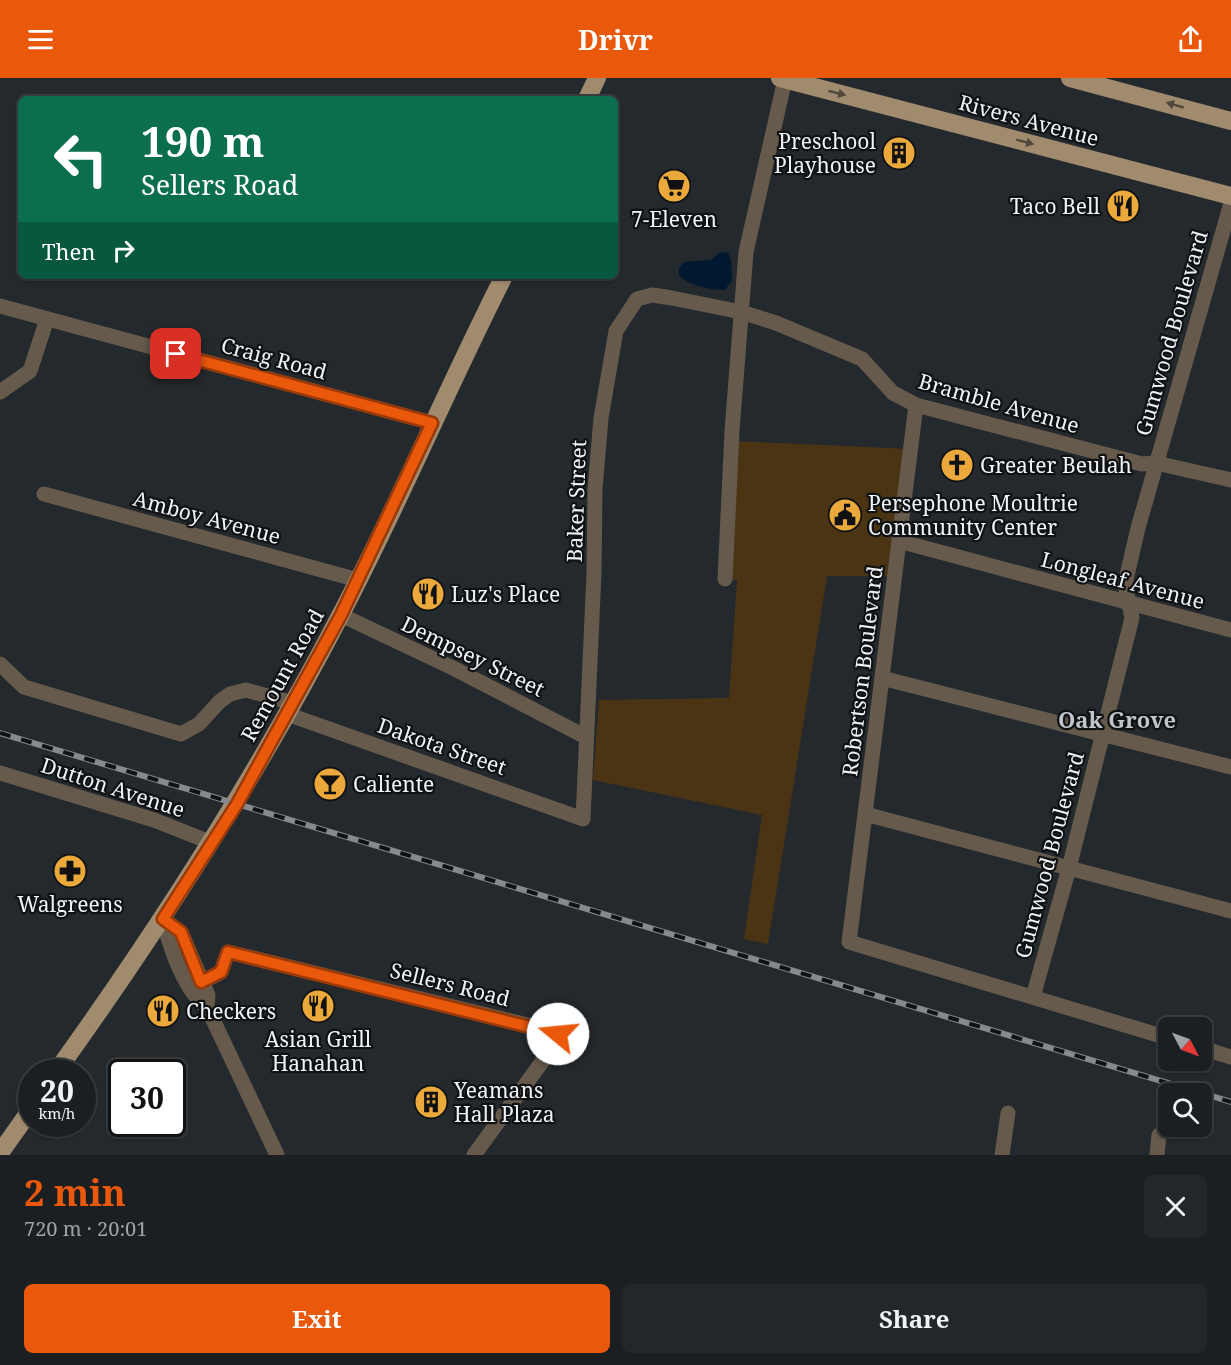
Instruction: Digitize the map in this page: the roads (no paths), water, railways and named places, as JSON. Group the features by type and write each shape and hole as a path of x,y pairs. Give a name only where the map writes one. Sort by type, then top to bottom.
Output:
{"main road":[{"path":"1070,78 1231,121"},
{"path":"588,96 596,79"},
{"name":"Rivers Avenue","path":"783,79 1231,196"},
{"name":"Remount Road","path":"65,1059 163,919 212,843 290,709 341,615 503,279"},
{"path":"0,1153 18,1128"}],"street":[{"path":"725,579 746,252 783,79"},
{"name":"Gumwood Boulevard","path":"1033,997 1069,868 1132,618 1125,584 1156,463 1231,203"},
{"name":"Baker Street","path":"583,819 595,489 604,396 616,331 637,299 652,296 741,312"},
{"name":"Craig Road","path":"0,306 432,423"},
{"name":"Bramble Avenue","path":"741,312 862,359 893,393 916,405 1142,464 1156,463 1231,480"},
{"path":"0,392 30,371 47,319"},
{"name":"Robertson Boulevard","path":"916,405 849,942 1033,997"},
{"name":"Amboy Avenue","path":"44,494 358,580"},
{"name":"Longleaf Avenue","path":"899,541 1231,630"},
{"name":"Dempsey Street","path":"341,615 453,668 586,737"},
{"name":"Dakota Street","path":"0,664 24,687 181,734 199,724 230,694 246,690 290,709 583,819"},
{"path":"882,678 1231,767"},
{"name":"Dutton Avenue","path":"0,772 154,820 212,843"},
{"path":"865,814 1231,911"},
{"path":"163,919 181,932 208,995 207,1007 277,1155"},
{"path":"163,919 169,945 197,1001 207,1007"},
{"name":"Sellers Road","path":"201,982 221,972 228,952 556,1032 559,1038 474,1155"},
{"path":"1033,997 1158,1035"},
{"path":"1212,1051 1231,1057"},
{"path":"1002,1155 1008,1113"},
{"path":"1157,1155 1159,1137"}],"water":[{"path":"728,252 731,260 732,280 725,290 701,287 679,276 679,268 684,262 711,260 719,253"}],"railway":[{"path":"0,733 1231,1102"}],"place":[{"name":"Preschool Playhouse","path":"899,153"},
{"name":"7-Eleven","path":"674,186"},
{"name":"Taco Bell","path":"1123,206"},
{"name":"Greater Beulah","path":"957,465"},
{"name":"Persephone Moultrie Community Center","path":"845,515"},
{"name":"Luz's Place","path":"428,594"},
{"name":"Caliente","path":"330,784"},
{"name":"Walgreens","path":"70,871"},
{"name":"Asian Grill Hanahan","path":"318,1006"},
{"name":"Checkers","path":"163,1011"},
{"name":"Yeamans Hall Plaza","path":"431,1102"}],"district":[{"name":"Oak Grove","path":"1117,719"}]}
